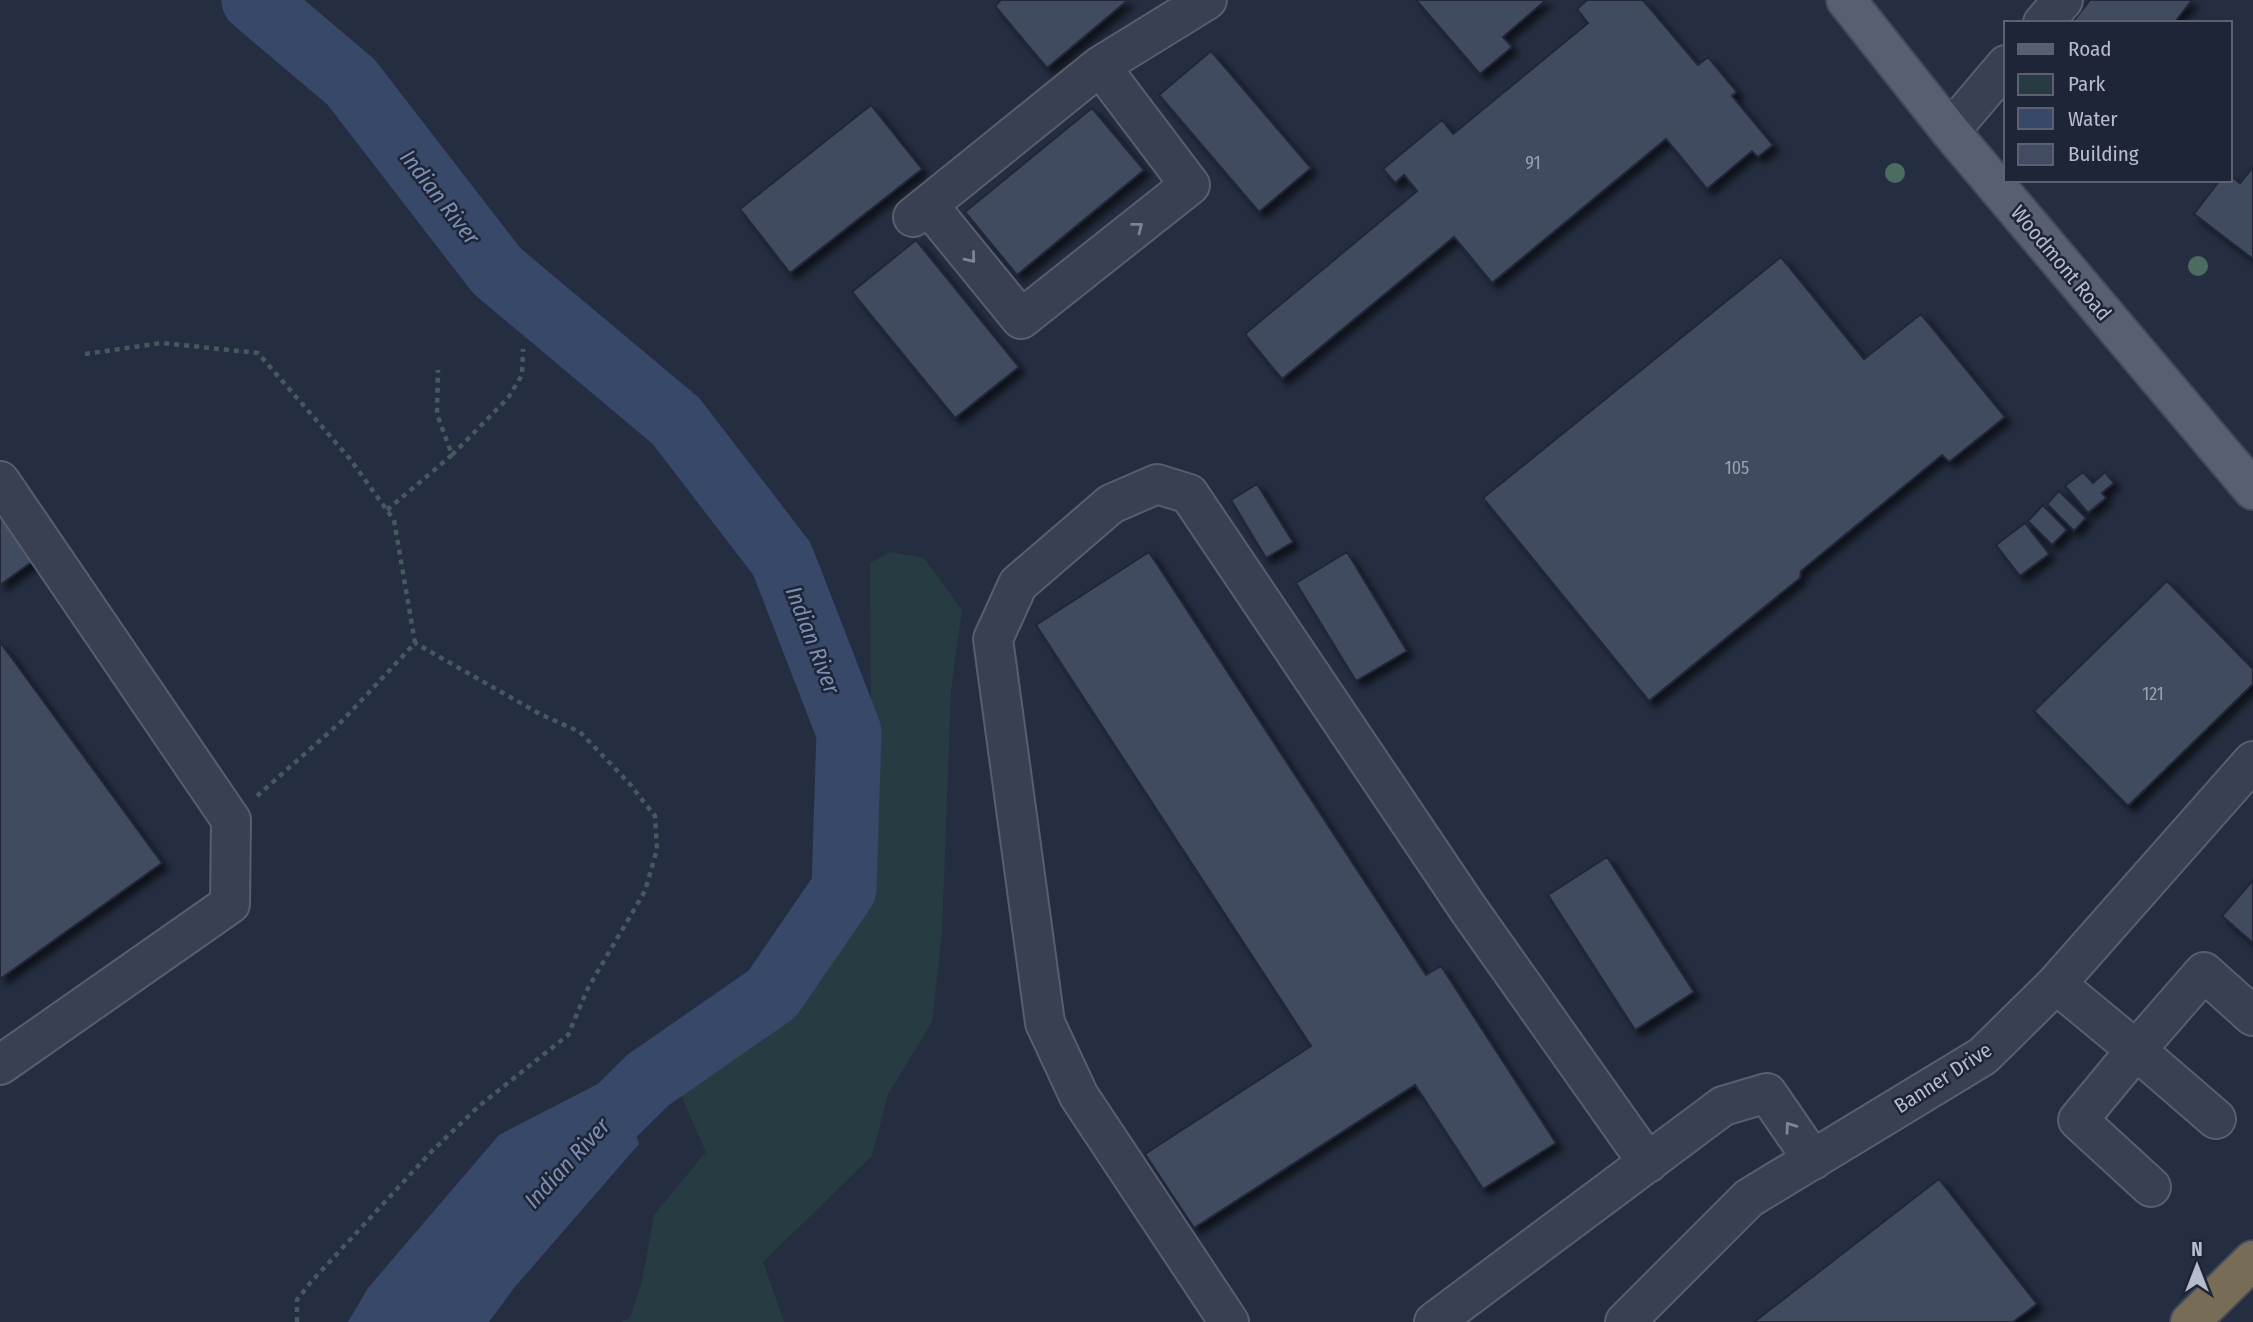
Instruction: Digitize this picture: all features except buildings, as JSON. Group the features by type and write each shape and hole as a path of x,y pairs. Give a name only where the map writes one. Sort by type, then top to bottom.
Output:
{"highway":[{"path":"2190,1322 2253,1260"}],"main road":[{"name":"Woodmont Road","path":"1846,0 1950,131 2253,490"}],"street":[{"path":"1100,66 1190,185 1021,319 920,211 1100,66 1207,0"},
{"path":"2045,21 2063,0"},
{"path":"1950,131 2004,67"},
{"path":"0,481 231,820 230,904 0,1065"},
{"path":"1229,1322 1079,1096 1045,1024 993,639 1018,584 1111,504 1157,484 1189,494 1469,910 1648,1163"},
{"name":"Banner Drive","path":"1625,1322 1749,1198 1983,1056 2056,984 2253,761"},
{"path":"2151,1188 2078,1120 2204,972 2253,1016"},
{"path":"2056,984 2216,1119"},
{"path":"1434,1322 1723,1106 1767,1093 1813,1160"}],"path":[{"path":"85,355 162,343 258,353 350,459 394,520 415,643"},
{"path":"387,510 452,455 508,398 522,375 523,349"},
{"path":"438,370 437,414 452,455"},
{"path":"231,820 343,720 415,643"},
{"path":"297,1322 297,1300 310,1283 431,1152 479,1106 568,1035 588,988 645,891 657,849 655,816 580,732 540,714 415,643"}],"green space":[{"path":"890,552 924,558 962,610 951,690 942,932 932,1022 888,1094 872,1156 763,1262 784,1322 621,1322 630,1318 642,1282 654,1215 706,1152 681,1095 675,1044 740,986 773,970 843,917 857,866 871,697 870,563"}],"water":[{"path":"619,1073 639,1144 514,1288 489,1322 348,1322 368,1288 499,1135"}],"waterway":[{"name":"Indian River","path":"254,0 351,82 497,271 676,421 782,559 849,732 844,889 772,994 648,1080 562,1165"}]}
